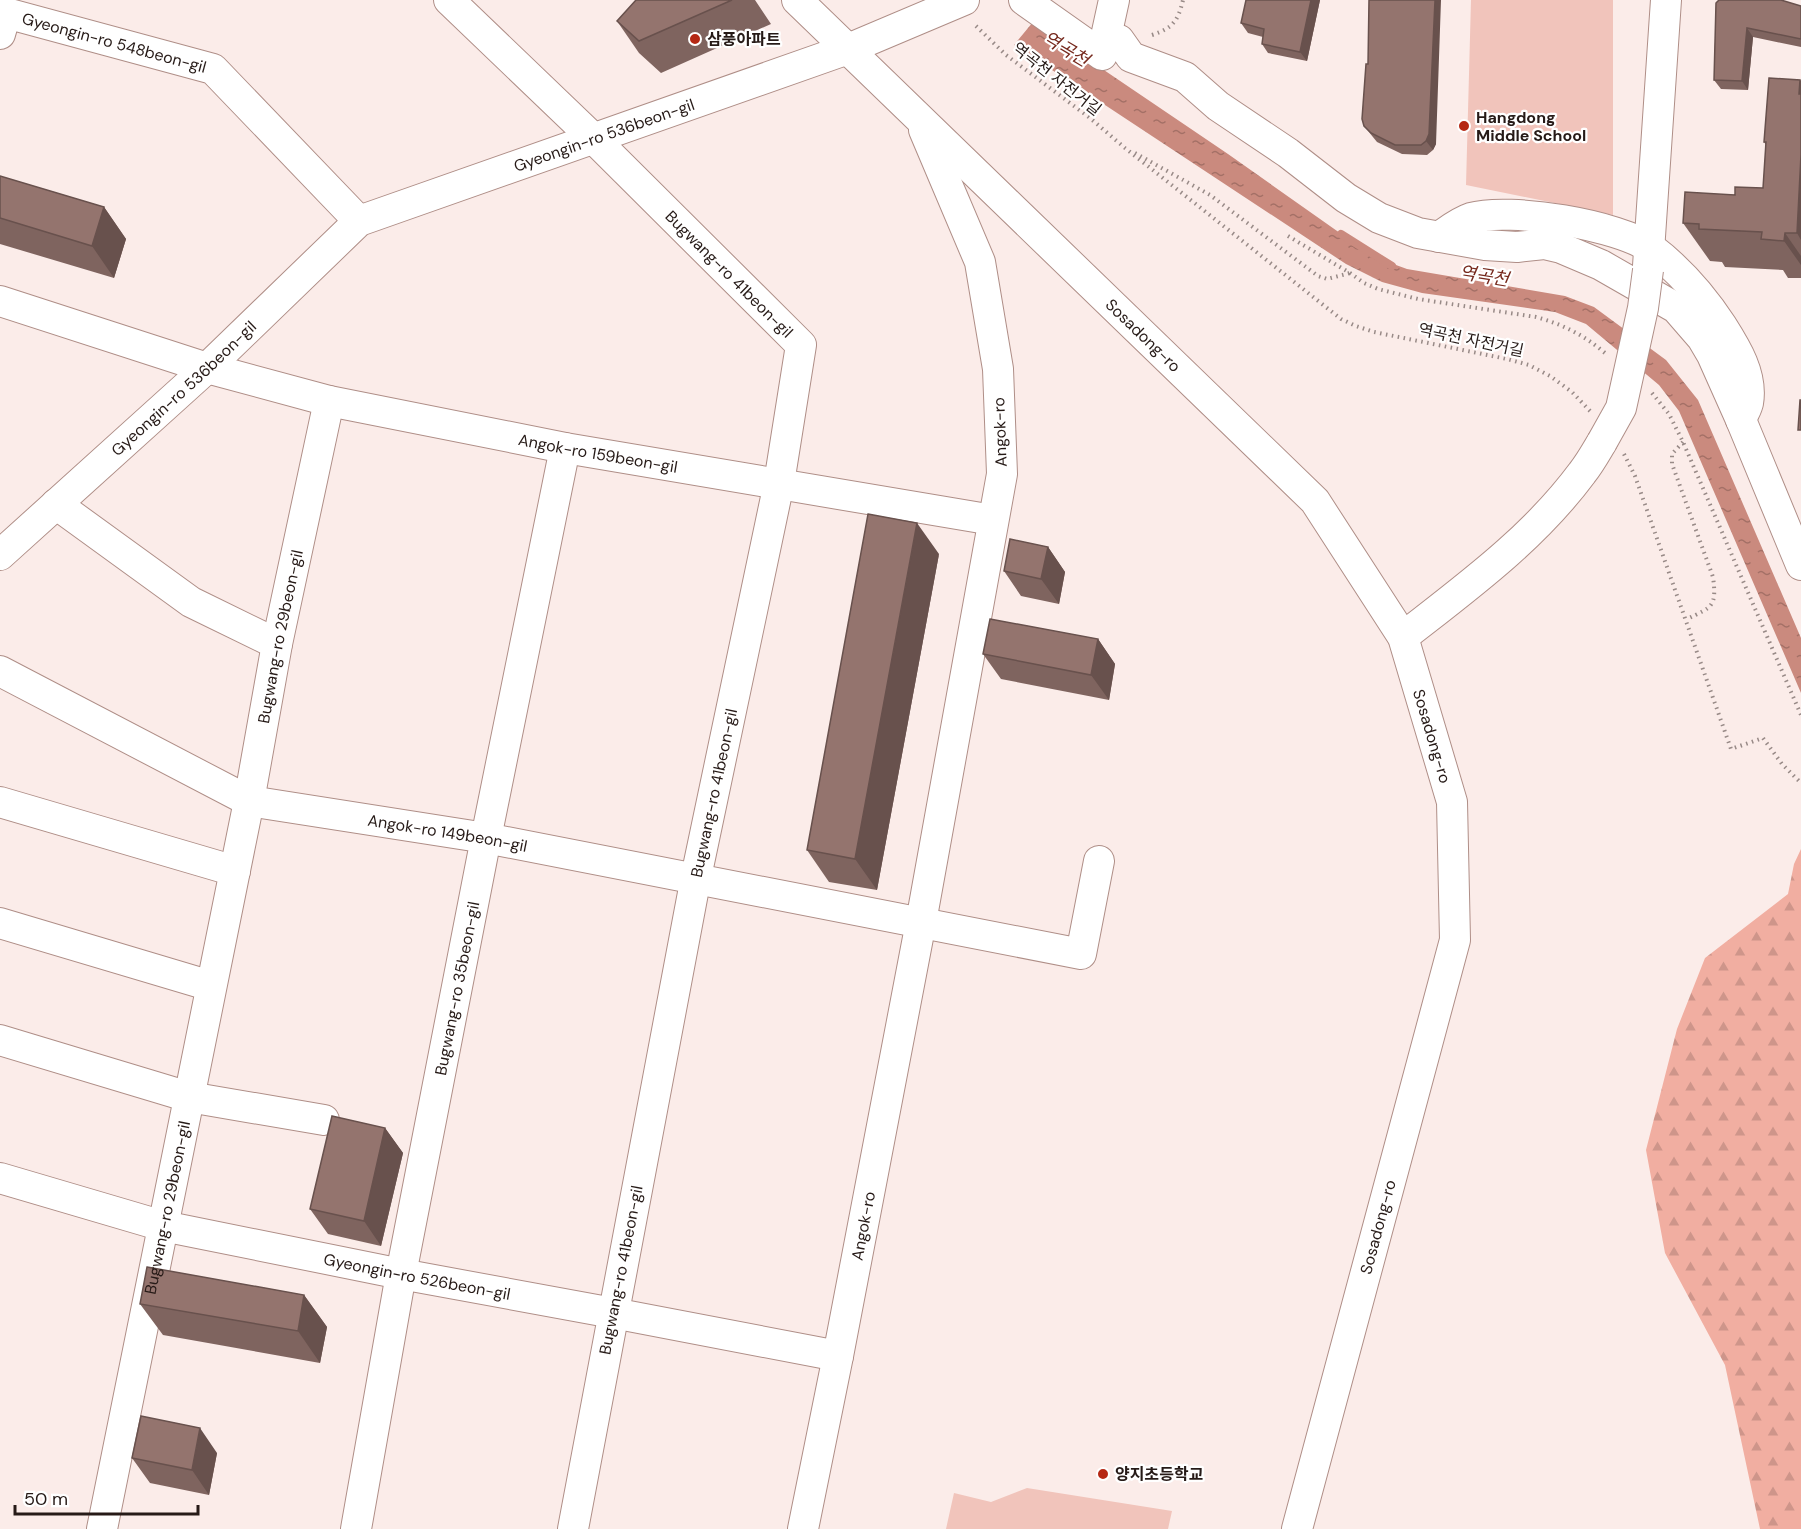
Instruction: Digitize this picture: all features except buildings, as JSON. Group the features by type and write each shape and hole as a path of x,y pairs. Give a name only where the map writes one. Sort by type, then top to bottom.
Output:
{"street":[{"path":"449,0 593,138"},
{"name":"Angok-ro","path":"797,0 918,117 980,262 998,369 1002,474 921,922 803,1529"},
{"path":"1024,0 1102,55 1114,0"},
{"path":"1403,637 1502,558 1547,515 1610,444 1621,408 1643,308 1649,259 1666,0"},
{"name":"Gyeongin-ro 536beon-gil","path":"0,555 207,368 359,221 848,49 970,13"},
{"name":"Gyeongin-ro 548beon-gil","path":"6,16 213,69 359,221"},
{"path":"1119,40 1131,57 1185,77 1218,106 1288,153 1365,210 1398,226 1418,233 1503,248 1544,244 1561,248 1601,265 1676,308 1702,338 1712,355 1801,564"},
{"name":"Sosadong-ro","path":"918,117 1315,501 1403,637 1452,802 1455,940 1297,1529"},
{"name":"Bugwang-ro 41beon-gil","path":"573,1529 696,877 779,483 801,345 593,138"},
{"path":"1439,237 1469,219 1506,214 1533,217 1605,228 1649,259 1679,272 1699,293 1739,354 1745,369 1748,387 1748,403 1741,420"},
{"path":"0,300 207,368"},
{"name":"Angok-ro 159beon-gil","path":"207,368 329,401 565,448 993,520"},
{"name":"Bugwang-ro 29beon-gil","path":"102,1529 249,801 277,644 329,401"},
{"name":"Bugwang-ro 35beon-gil","path":"356,1529 401,1274 565,448"},
{"path":"56,504 191,602 277,644"},
{"name":"Angok-ro 149beon-gil","path":"0,671 249,801 486,838 921,922"},
{"path":"0,802 235,871"},
{"path":"921,922 1081,954 1099,861"},
{"path":"0,923 212,986"},
{"name":"Bugwang-ro 29beon-gil","path":"0,1040 189,1097"},
{"path":"189,1097 324,1120"},
{"name":"Gyeongin-ro 526beon-gil","path":"0,1179 163,1226 401,1274 838,1356"}],"path":[{"path":"1119,40 1154,34 1170,28 1178,17 1183,0"},
{"name":"역곡천 자전거길","path":"970,13 1006,55 1090,118 1341,319 1374,332 1529,365 1550,376 1572,392 1592,413"},
{"path":"1125,148 1210,195 1318,276 1327,279 1350,273"},
{"path":"1683,442 1672,454 1672,464 1713,577 1715,593 1713,603 1704,611 1687,619"},
{"path":"1610,444 1635,476 1731,749 1763,738 1782,764 1801,783"}],"green space":[{"path":"1801,849 1801,1529 1760,1529 1725,1365 1665,1253 1646,1150 1677,1029 1705,958 1788,894 1794,864"}],"shaded area":[{"path":"1471,0 1613,0 1613,215 1466,185"},
{"path":"1027,1488 1172,1511 1168,1529 946,1529 954,1493 991,1502"}],"water":[{"path":"1033,22 1228,154 1374,257 1407,269 1565,296 1594,307 1666,360 1698,400 1801,638 1801,693 1679,411 1659,385 1586,324 1555,312 1422,293 1382,282 1346,264 1014,45"}],"waterway":[{"name":"역곡천","path":"1341,234 1392,266"}],"place":[{"name":"삼풍아파트","path":"695,39"},
{"name":"Hangdong Middle School","path":"1464,126"},
{"name":"양지초등학교","path":"1103,1474"}]}
